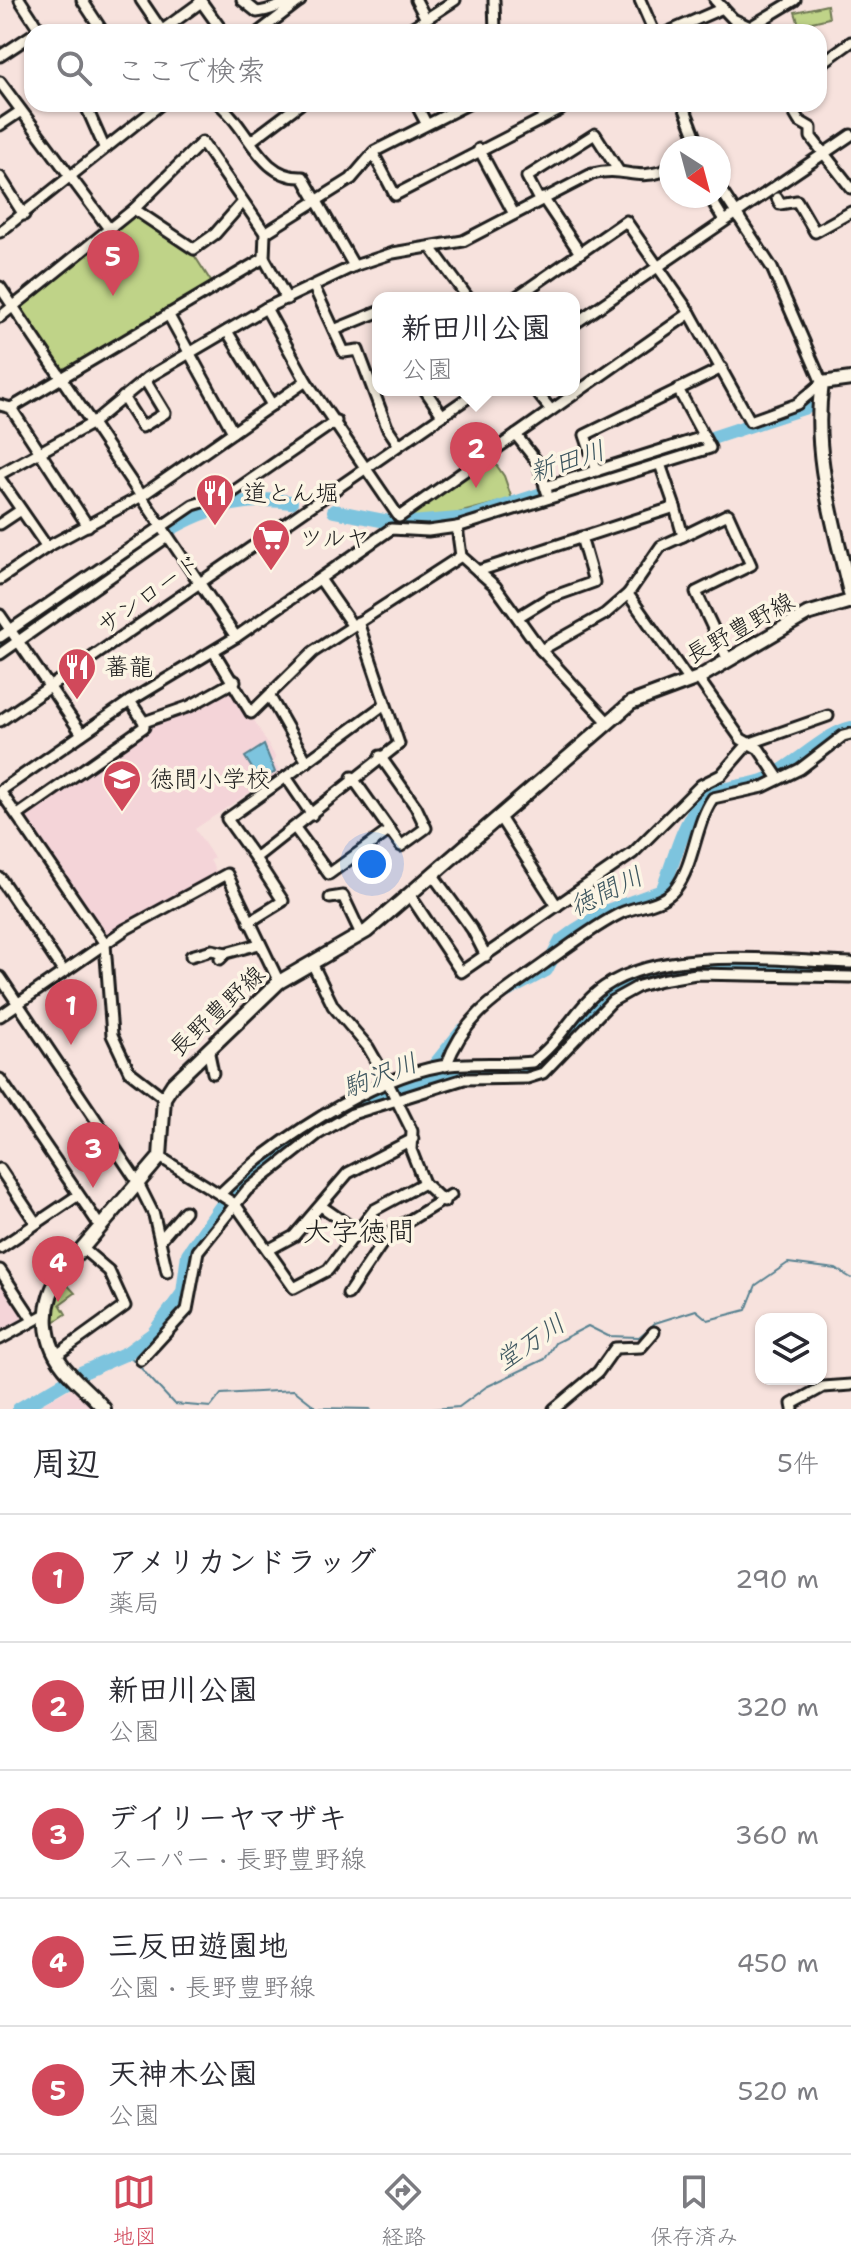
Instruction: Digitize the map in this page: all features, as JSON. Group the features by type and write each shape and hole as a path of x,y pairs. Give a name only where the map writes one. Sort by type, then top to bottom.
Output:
{"main road":[{"path":"822,383 851,379"},
{"name":"長野豊野線","path":"164,1098 173,1084 279,982 361,934 631,703 694,680 807,614 851,599 819,454 818,408 822,383"},
{"path":"104,1409 73,1378 57,1355 38,1317 49,1290 160,1157 164,1098"}],"street":[{"path":"20,0 33,24"},
{"path":"82,0 98,24"},
{"path":"141,0 156,24"},
{"path":"242,0 257,12 274,11 290,0 300,0"},
{"path":"269,24 300,0"},
{"path":"416,0 426,19"},
{"path":"418,24 455,0"},
{"path":"494,0 495,24"},
{"path":"640,0 650,24"},
{"path":"759,24 795,0"},
{"path":"171,24 200,1 217,24"},
{"path":"683,24 719,4 741,24"},
{"path":"0,56 24,40"},
{"path":"827,59 851,42"},
{"path":"0,82 110,230"},
{"path":"0,125 21,111"},
{"path":"89,112 104,147"},
{"path":"0,232 150,112"},
{"path":"226,112 274,172 288,178 303,177 319,200 354,266"},
{"path":"251,141 289,112"},
{"path":"420,112 426,123"},
{"path":"265,233 351,179 373,153 450,112"},
{"path":"373,153 395,195 556,112"},
{"path":"686,112 695,136"},
{"path":"794,112 799,121 811,128 811,137 851,188"},
{"path":"580,253 527,177 595,134 618,170"},
{"path":"580,320 851,135"},
{"path":"0,317 110,230 202,142 265,233 264,258 287,299"},
{"path":"479,149 514,214"},
{"path":"47,547 0,476 91,424 145,380 188,353 266,308 354,266 393,253 432,249 463,241 592,174 618,170 649,177 659,173"},
{"path":"0,177 24,215"},
{"path":"777,198 780,204 797,201 815,232 851,212"},
{"path":"134,209 194,249 215,234 243,202"},
{"path":"524,292 626,221 690,313 750,421 797,404 822,383 772,268 731,205"},
{"path":"717,208 724,220"},
{"path":"432,249 464,292"},
{"path":"11,408 264,258"},
{"path":"0,287 236,637"},
{"path":"314,287 344,352 358,350 372,387"},
{"path":"266,308 306,381 399,517 571,396"},
{"path":"580,390 690,313"},
{"path":"168,314 233,432"},
{"path":"334,330 372,314"},
{"path":"227,331 272,405"},
{"path":"597,471 585,435 722,368"},
{"path":"123,397 142,427 165,413 145,380"},
{"path":"0,579 47,547 140,497 306,381"},
{"path":"547,493 710,448 678,389"},
{"path":"375,396 387,427 399,445"},
{"path":"429,396 442,415"},
{"name":"サンロード","path":"0,721 470,396"},
{"path":"540,396 551,410"},
{"path":"0,405 11,408 88,526"},
{"path":"0,654 14,636 164,532 193,505 230,494 336,421"},
{"path":"516,435 538,463 547,493"},
{"path":"164,1098 129,1071 112,1035 105,944 0,791 130,701 214,652 391,529 428,531 457,527 597,471 703,437"},
{"path":"660,464 683,536"},
{"path":"478,571 675,507"},
{"path":"0,524 21,510"},
{"path":"541,650 605,614 628,594 661,546 728,514 751,565 696,592 728,660"},
{"path":"457,527 461,556 495,586 541,650 607,721"},
{"path":"518,617 549,598 594,582 581,537"},
{"path":"214,652 235,681 251,713 270,697 295,667 461,556"},
{"path":"255,858 312,815 352,777 399,744 355,624 320,579"},
{"path":"628,594 714,705 748,744 759,749 776,776"},
{"path":"0,615 82,734"},
{"path":"0,637 14,636"},
{"path":"144,722 190,706 235,681"},
{"path":"270,697 307,762"},
{"path":"18,815 144,727 130,701"},
{"path":"249,922 283,901 227,819 385,704"},
{"path":"409,894 458,971 486,956 633,853 701,785 721,775 748,744 828,716"},
{"path":"444,1066 453,1045 484,1005 503,990 543,965 580,934 625,911 650,904 677,887 700,822 713,798 763,787 776,776 851,734"},
{"path":"352,777 401,846 426,828 416,807 380,756"},
{"path":"286,777 312,815"},
{"path":"499,816 557,906"},
{"path":"295,828 329,874 390,830"},
{"path":"0,1016 105,944 227,874 279,982"},
{"path":"432,874 472,929 486,956"},
{"path":"0,878 63,971"},
{"path":"330,898 343,896 361,934"},
{"path":"191,956 212,950 223,956 259,944"},
{"path":"222,1195 262,1157 322,1115 389,1085 444,1066 532,1062 545,1053 603,987 650,966 718,960 851,963"},
{"path":"312,963 333,1006 368,1047 396,1098 413,1139 411,1150 424,1183 448,1199 389,1233 348,1294"},
{"path":"141,1360 187,1310 198,1251 234,1203 279,1163 352,1114 464,1079 527,1078 543,1073 612,1001 639,986 696,974 851,977"},
{"path":"0,977 137,1181 161,1239 167,1272"},
{"path":"208,1049 213,1073"},
{"path":"0,1079 100,1226"},
{"path":"270,1249 294,1236 348,1173 413,1139"},
{"path":"160,1157 234,1203 270,1249 294,1288 328,1270 374,1210 424,1183"},
{"path":"0,1169 36,1223"},
{"path":"0,1248 77,1196"},
{"path":"321,1206 358,1232"},
{"path":"161,1239 185,1211"},
{"path":"57,1355 125,1306 109,1271 82,1248"},
{"path":"0,1270 38,1317 0,1339"},
{"path":"554,1409 598,1372 615,1348 641,1347 654,1332"},
{"path":"793,1409 792,1404 823,1387 851,1385"},
{"path":"807,1396 812,1409"}],"shaded area":[{"name":"徳間小学校","path":"226,687 236,689 276,758 274,763 280,772 195,829 214,858 210,860 219,877 107,937 23,815 149,726"},
{"path":"0,1281 26,1319 0,1335"},
{"path":"71,1388 94,1409 33,1409"}],"green space":[{"path":"827,5 829,18 799,24 795,12"},
{"path":"135,215 192,252 212,283 62,372 20,309"},
{"path":"490,456 504,476 512,499 435,519 398,519"},
{"path":"64,1281 75,1293 60,1304 66,1314 51,1324 56,1292"}],"water":[{"path":"264,745 275,772 260,781 245,757"}],"waterway":[{"name":"新田川","path":"334,511 400,524 469,518 809,406"},
{"name":"新田川","path":"112,565 175,526 218,508 265,500 291,502"},
{"name":"新田川","path":"0,645 68,595"},
{"name":"徳間川","path":"505,992 546,970 561,941 576,930 607,911 662,891 692,814 706,799 722,791 767,779 831,736 851,728"},
{"name":"駒沢川","path":"19,1409 81,1373 127,1353 153,1334 183,1293 188,1254 232,1191 274,1156 351,1109 436,1079 497,1069 526,1071 550,1059 613,989 643,977 697,967 851,970"},
{"name":"徳間川","path":"426,1076 463,1030"},
{"name":"堂万川","path":"433,1409 459,1407 486,1387 545,1359 555,1343 588,1326 608,1336 639,1337 655,1323 696,1310 708,1320 746,1310 756,1285 788,1263 836,1269 851,1278"},
{"name":"堂万川","path":"127,1353 174,1404 211,1407 221,1394 294,1390 317,1408 370,1409"}],"place":[{"name":"天神木公園","path":"113,296"},
{"name":"新田川公園","path":"476,488"},
{"name":"道とん堀","path":"215,527"},
{"name":"ツルヤ","path":"271,572"},
{"name":"蕃龍","path":"77,701"},
{"name":"徳間小学校","path":"122,813"},
{"name":"アメリカンドラッグ","path":"71,1045"},
{"name":"デイリーヤマザキ","path":"93,1188"},
{"name":"三反田遊園地","path":"58,1302"}],"district":[{"name":"大字徳間","path":"359,1231"}]}
